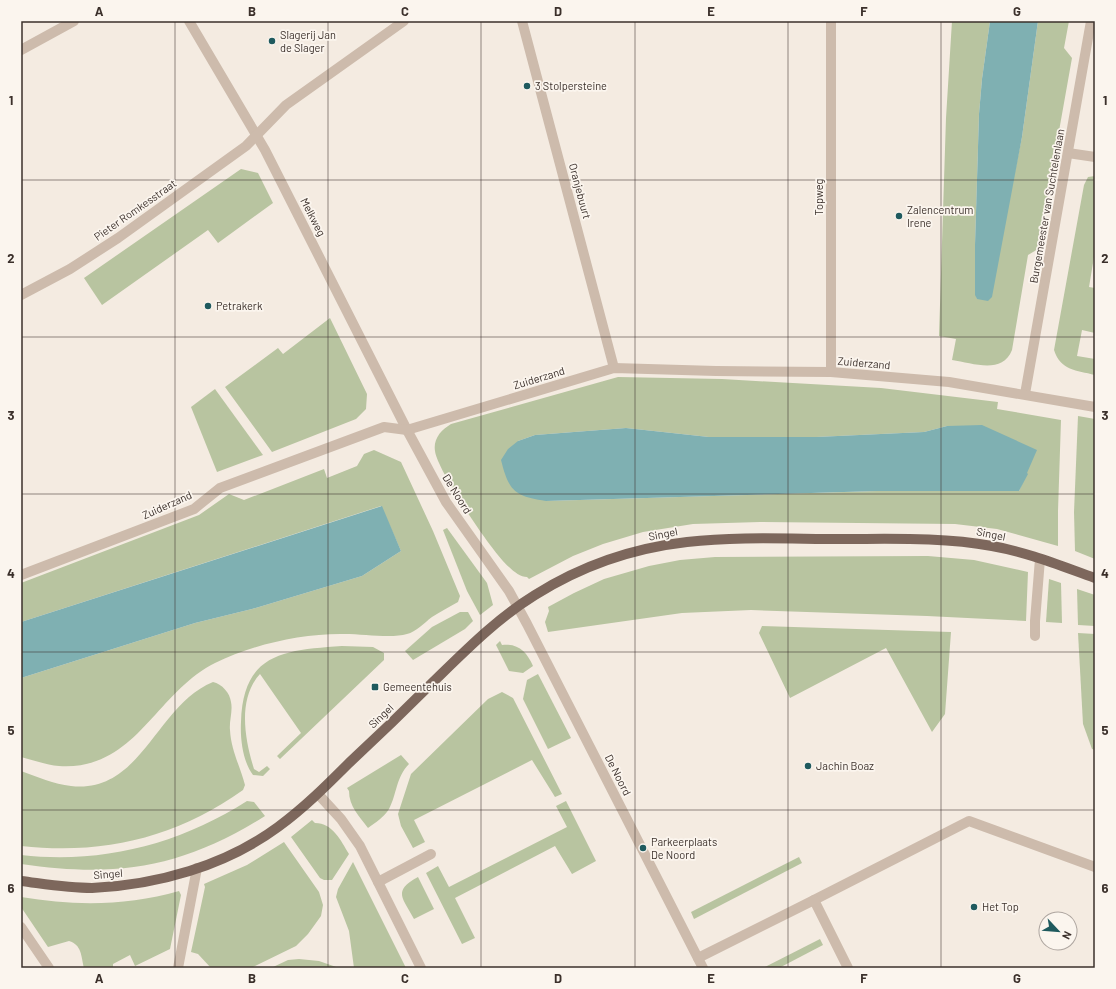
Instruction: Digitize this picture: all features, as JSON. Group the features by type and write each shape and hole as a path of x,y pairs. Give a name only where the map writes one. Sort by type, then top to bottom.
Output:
{"main road":[{"name":"Singel","path":"21,881 70,887 118,886 163,879 225,857 265,836 318,794 484,633 517,606 556,583 608,560 658,546 688,542 737,539 928,539 968,542 994,546 1040,559 1095,578"}],"street":[{"path":"21,50 74,21"},
{"name":"Melkweg","path":"189,21 257,136 407,430"},
{"path":"257,136 286,105 404,21"},
{"name":"Oranjebuurt","path":"522,21 614,368"},
{"name":"Topweg","path":"831,21 831,372"},
{"name":"Burgemeester van Suchtelenlaan","path":"1025,394 1091,21"},
{"name":"Pieter Romkesstraat","path":"21,295 70,269 118,238 246,146 257,136"},
{"path":"1068,153 1095,157"},
{"name":"Zuiderzand","path":"21,575 194,509 220,488 384,427 407,430 614,368 831,372 950,382 1095,407"},
{"name":"De Noord","path":"407,430 446,502 494,568 517,606 703,968"},
{"path":"1035,636 1040,559"},
{"path":"318,794 352,834 401,926 421,968"},
{"path":"698,958 864,876 969,821 1095,866"},
{"path":"378,882 431,854"},
{"path":"178,968 197,868"},
{"path":"814,900 848,968"},
{"path":"21,927 49,968"}],"green space":[{"path":"952,21 990,21 979,114 975,245 975,288 977,299 1009,200 1022,137 1038,21 1069,21 1064,48 1072,58 1038,249 1028,255 1012,350 1007,358 1001,363 986,366 952,360 956,339 939,336 946,118"},
{"path":"241,169 258,173 273,203 218,243 208,230 102,305 84,278"},
{"path":"1095,176 1095,251 1089,287 1095,288 1095,333 1082,330 1077,356 1095,359 1095,375 1065,366 1057,357 1054,350 1084,185 1088,177"},
{"path":"330,318 367,394 366,409 356,419 272,452 225,387 278,348 283,354"},
{"path":"618,377 722,379 881,388 998,402 997,409 1061,420 1058,546 997,529 955,524 760,522 693,524 643,532 603,544 573,556 529,579 515,572 501,559 479,530 445,475 438,461 435,451 435,443 438,435 451,424","holes":["947,426 1027,473 1019,491 877,491 546,501 518,441 535,435 626,428 709,437 816,437 924,432"]},
{"path":"215,389 263,455 217,472 191,407"},
{"path":"1078,416 1095,419 1095,559 1075,551 1074,512"},
{"path":"374,450 401,462 433,531 460,596 458,602 407,634 383,636 348,634 292,638 244,651 215,663 194,676 176,692 126,744 107,756 85,764 59,766 44,764 21,757 21,678 195,623 252,609 362,576 401,551 381,506 21,622 21,583 199,515 229,494 244,500 324,469 327,478 357,466 364,454"},
{"path":"447,528 487,583 493,605 480,615 467,591 443,530"},
{"path":"928,556 974,560 1028,572 1026,621 751,610 682,613 548,632 545,622 549,611 548,607 604,579 649,566 680,560 715,557"},
{"path":"1049,579 1061,583 1062,623 1046,622"},
{"path":"1077,589 1095,595 1095,626 1078,625"},
{"path":"460,612 468,612 473,621 465,629 413,660 405,651 432,627"},
{"path":"762,626 951,632 945,714 932,732 886,648 790,698 759,633"},
{"path":"1078,633 1095,634 1095,750 1092,749 1083,724"},
{"path":"500,641 502,645 513,645 525,653 533,666 523,673 509,671 496,645"},
{"path":"342,646 373,647 384,653 384,660 280,759 277,756 301,733 260,674 253,684 248,695 246,707 245,720 248,745 254,769 259,772 267,766 270,769 263,776 253,775 247,764 241,736 244,699 249,682 259,669 270,660 285,654 302,650"},
{"path":"538,674 571,738 548,749 523,699 527,680"},
{"path":"213,682 227,692 230,699 232,709 230,727 231,737 245,785 243,790 217,807 191,820 165,831 138,839 110,845 81,848 21,846 21,771 52,782 71,786 95,785 115,776 132,763 177,709 193,693"},
{"path":"502,692 513,698 562,794 555,797 532,760 414,820 425,842 413,848 401,826 398,814 411,774 488,699"},
{"path":"401,755 409,764 399,780 392,803 385,815 368,828 353,806 347,788"},
{"path":"247,801 254,802 265,816 235,834 177,858 148,865 119,869 88,870 21,864 21,855 80,857 138,848 166,840 194,829"},
{"path":"566,801 596,861 572,874 555,846 455,898 475,938 462,944 426,873 438,866 449,887 567,827 556,806"},
{"path":"312,820 315,823 332,829 349,854 332,880 324,880 320,878 291,837"},
{"path":"284,842 319,892 323,905 321,916 308,934 296,946 251,968 211,968 198,954 191,952 205,887 204,884 247,865"},
{"path":"799,857 802,863 694,919 691,912"},
{"path":"353,862 406,968 354,968 349,931 336,897 338,889"},
{"path":"418,877 434,909 414,919 404,900 402,891 410,882"},
{"path":"179,891 181,895 170,949 135,966 130,955 113,964 113,968 84,968 79,948 76,945 69,941 48,947 21,907 21,897 61,902 100,903 140,900"},
{"path":"820,939 823,945 779,968 763,968"},
{"path":"299,959 319,961 339,968 271,968 288,960"}],"water":[{"path":"990,21 1038,21 1022,137 992,297 988,301 977,299 975,295 975,245 979,114"},
{"path":"982,425 1037,450 1027,473 1028,474 1019,491 877,491 546,501 527,497 515,491 507,479 501,460 508,449 518,441 535,435 626,428 709,437 816,437 924,432 947,426"},
{"path":"382,506 401,551 362,576 252,609 195,623 21,678 21,622"}],"place":[{"name":"Slagerij Jan de Slager","path":"272,41"},
{"name":"3 Stolpersteine","path":"527,86"},
{"name":"Zalencentrum Irene","path":"899,216"},
{"name":"Petrakerk","path":"208,306"},
{"name":"Gemeentehuis","path":"375,687"},
{"name":"Jachin Boaz","path":"808,766"},
{"name":"Parkeerplaats De Noord","path":"643,848"},
{"name":"Het Top","path":"974,907"}]}
